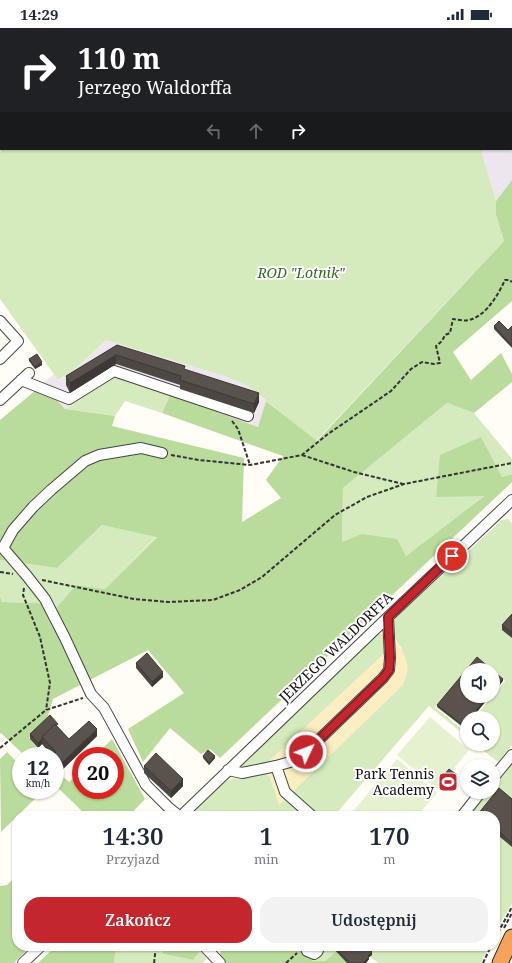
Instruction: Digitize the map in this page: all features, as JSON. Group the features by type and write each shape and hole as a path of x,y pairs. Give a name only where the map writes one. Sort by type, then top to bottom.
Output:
{"highway":[{"path":"500,963 512,937"}],"street":[{"path":"0,321 18,341 0,359"},
{"path":"21,380 69,399 114,371 248,416"},
{"path":"0,400 29,373"},
{"path":"162,453 141,448 99,455 86,461 33,507 13,530 3,548 45,599 91,694 104,708 146,785 173,811"},
{"name":"JERZEGO WALDORFFA","path":"185,811 388,617 510,506"},
{"path":"228,770 242,773 276,766 290,762 306,752 383,678 389,670 390,658 388,617"},
{"path":"500,770 512,755"},
{"path":"276,766 285,792 306,811"},
{"path":"466,811 475,799"},
{"path":"23,963 36,951"},
{"path":"209,951 220,963"},
{"path":"307,951 314,954 318,951"}],"path":[{"path":"162,453 199,460 250,465 302,455 328,434 391,391 411,369 422,362 434,364 440,363 436,346 442,341 445,334 450,333 453,319 469,320 483,314 499,293 505,280 512,282"},
{"path":"221,407 238,429 250,465"},
{"path":"302,455 354,472 404,484"},
{"path":"46,710 50,683 40,638 23,595 27,576 134,599 168,602 213,600 240,590 262,577 335,515 367,497 404,484 512,463"},
{"path":"0,748 46,710 78,701 91,694"},
{"path":"500,929 512,908"},
{"path":"154,963 155,951"},
{"path":"286,963 299,951"},
{"path":"483,963 489,951"}],"shaded area":[{"path":"482,150 512,150 512,180 496,201"},
{"path":"106,340 224,376 248,386 266,401 258,427 117,376 65,409 53,396 38,387 54,374 59,380 74,370"}],"green space":[{"name":"ROD \"Lotnik\"","path":"482,150 496,201 496,215 504,241 316,441 248,386 224,376 106,340 74,370 58,380 0,299 0,151"},
{"path":"512,180 512,301 453,352 471,380 501,353 512,374 512,382 474,413 447,403 343,488 342,542 362,534 397,539 406,556 484,496 436,497 440,455 481,437 502,477 512,474 512,482 220,758 210,749 201,754 170,728 143,762 128,729 184,693 148,650 53,699 48,716 29,738 36,747 16,747 1,733 0,734 0,596 2,602 38,603 56,608 76,585 105,589 157,537 102,525 57,568 0,560 0,420 36,390 53,396 65,409 115,416 112,426 244,458 242,522 281,498 266,480 283,456 162,413 170,395 258,427 266,401 317,441 504,241 496,215 496,201"},
{"path":"117,376 170,395 162,413 125,401 115,416 65,409"},
{"path":"447,403 474,413 512,459 512,474 502,477 485,495 406,556 342,543 343,488"},
{"path":"508,519 512,523 512,745 500,760 494,759 484,751 500,751 500,711 480,711 487,703 500,703 500,687 505,681 500,677 500,663 483,663 477,658 473,663 460,663 460,678 435,707 460,728 460,731 429,706 338,811 193,811 221,783 265,772 270,777 279,804 402,649 397,642 393,631 395,618 502,520"},
{"path":"102,525 157,536 105,589 76,585 56,608 38,603 2,602 0,596 0,560 57,568"},
{"path":"378,633 385,635 385,653 266,764 240,770 238,768"},
{"path":"430,717 460,742 460,751 468,751 460,759 437,789 397,755"},
{"path":"112,739 116,747 104,747"},
{"path":"7,752 12,757 12,799 35,799 22,811 12,811 12,821 1,832 0,759"},
{"path":"397,759 437,793 421,811 353,811"},
{"path":"124,761 145,799 134,811 82,811 64,794 64,777 69,782 72,779 72,799 124,799"},
{"path":"512,763 512,904 500,923 500,811 472,811 482,799 500,799 500,778"},
{"path":"12,880 12,951 26,951 14,963 0,963 0,886 7,885"},
{"path":"51,951 115,951 114,963 38,963"},
{"path":"115,951 163,951 163,954 193,960 200,951 206,957 203,963 114,963"},
{"path":"163,951 200,951 193,960 163,954"},
{"path":"221,951 305,951 312,961 325,961 339,951 349,963 225,963 219,958"},
{"path":"323,951 337,951 325,961 312,961 308,955"},
{"path":"365,951 487,951 481,963 379,963 371,958"}],"sand":[{"path":"395,618 393,625 394,636 405,657 408,668 403,685 279,805 270,777 265,772 221,783 238,768 240,770 266,764 385,653 385,635 378,633"}],"building":[{"path":"499,321 508,330 512,326 512,346 494,326"},
{"path":"117,345 185,366 184,369 259,393 254,404 180,380 181,376 116,355 70,383 66,376"},
{"path":"37,354 42,362 35,367 29,359"},
{"path":"512,614 512,633 502,625"},
{"path":"147,653 163,672 152,682 136,663"},
{"path":"477,657 484,663 472,663"},
{"path":"460,677 460,703 482,703 476,711 460,711 460,723 437,705"},
{"path":"50,715 58,724 56,726 55,724 38,743 30,734"},
{"path":"89,721 97,729 78,747 72,747 72,753 64,761 64,747 51,747 42,737 55,724 69,739"},
{"path":"208,750 215,756 209,763 203,756"},
{"path":"156,753 183,779 171,791 144,766"},
{"path":"449,769 457,775 447,787 440,780"},
{"path":"500,789 512,799 512,843 500,832 500,811 480,811 490,799 500,799"},
{"path":"338,951 372,952 363,963 350,963"}],"place":[{"name":"Park Tennis Academy","path":"448,782"}],"route":[{"path":"306,752 383,678 389,670 390,639 388,617 452,556"}]}
